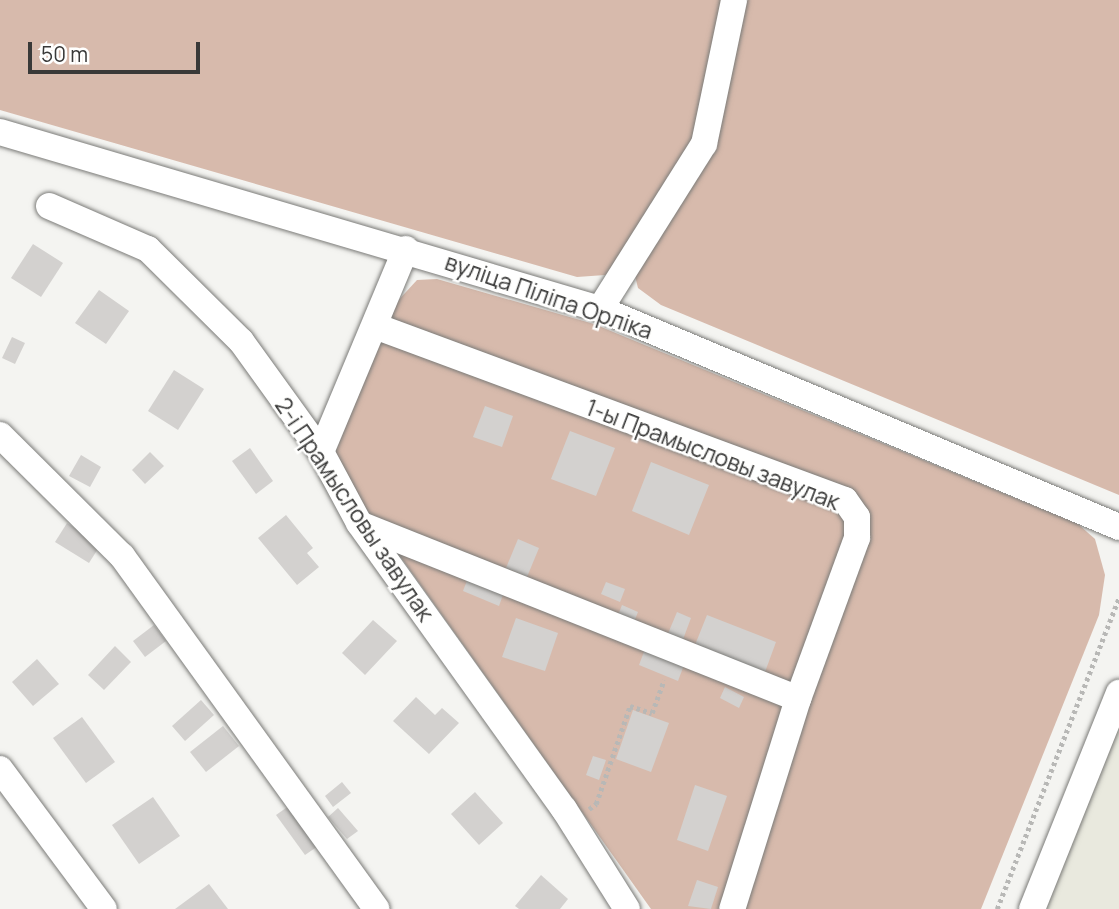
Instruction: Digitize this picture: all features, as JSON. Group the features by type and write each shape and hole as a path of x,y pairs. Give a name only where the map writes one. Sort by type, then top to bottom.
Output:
{"street":[{"path":"600,309 704,144 734,0"},
{"name":"вуліца Піліпа Орліка","path":"0,132 406,249 600,309 1119,527"},
{"name":"2-і Прамысловы завулак","path":"49,206 148,249 241,341 321,452 359,523 564,808 627,909"},
{"path":"321,452 406,249"},
{"name":"1-ы Прамысловы завулак","path":"375,326 845,500 857,517 857,538 798,699 732,909"},
{"path":"0,435 122,556 377,909"},
{"path":"359,523 387,539 798,699"},
{"path":"1032,909 1119,693"},
{"path":"0,769 104,909"}],"path":[{"path":"997,909 1119,597"},
{"path":"583,813 596,804 629,706 652,713 664,680"}],"shaded area":[{"path":"0,0 1119,0 1119,495 661,305 638,288 631,260 605,275 577,277 0,110"},
{"path":"437,279 594,324 1078,524 1095,539 1105,575 1099,615 981,909 651,909 338,469 335,453 394,305 417,280"},
{"path":"1119,693 1119,909 1032,909"}],"building":[{"path":"33,244 63,263 41,297 11,278"},
{"path":"99,290 129,311 106,344 75,323"},
{"path":"12,337 25,343 15,364 2,358"},
{"path":"174,370 204,389 178,430 148,411"},
{"path":"485,406 513,416 502,447 473,437"},
{"path":"570,431 615,448 596,496 551,479"},
{"path":"250,448 273,481 256,494 232,461"},
{"path":"150,452 164,466 145,484 132,470"},
{"path":"81,455 101,467 90,487 69,476"},
{"path":"651,462 709,485 689,535 632,511"},
{"path":"286,515 313,548 307,553 319,567 297,585 258,538"},
{"path":"67,523 101,544 89,563 55,542"},
{"path":"518,539 539,548 527,577 506,568"},
{"path":"468,578 504,592 499,606 463,591"},
{"path":"606,582 625,589 620,602 601,594"},
{"path":"622,605 638,612 634,622 618,615"},
{"path":"677,612 691,618 682,642 667,636"},
{"path":"707,615 776,642 765,672 695,645"},
{"path":"516,618 558,633 545,671 502,657"},
{"path":"373,620 397,641 365,675 342,653"},
{"path":"154,625 166,641 145,657 133,641"},
{"path":"115,646 131,662 104,690 88,675"},
{"path":"645,649 684,665 678,681 639,665"},
{"path":"37,659 59,684 33,706 12,682"},
{"path":"725,687 744,697 739,708 720,698"},
{"path":"416,697 435,715 442,708 459,723 429,754 393,721"},
{"path":"201,700 214,715 185,741 172,726"},
{"path":"633,710 669,723 651,772 616,759"},
{"path":"82,717 115,762 86,783 53,738"},
{"path":"223,726 239,746 206,772 190,752"},
{"path":"593,756 606,760 599,780 586,775"},
{"path":"342,782 351,793 333,807 325,796"},
{"path":"695,785 727,796 708,851 677,840"},
{"path":"475,792 503,823 479,845 451,814"},
{"path":"153,797 180,836 139,864 112,825"},
{"path":"293,803 321,844 305,855 276,815"},
{"path":"338,808 358,831 347,839 328,817"},
{"path":"541,875 568,899 560,909 519,909 515,906"},
{"path":"697,880 718,887 711,909 688,906"},
{"path":"209,884 228,909 175,909"}]}
